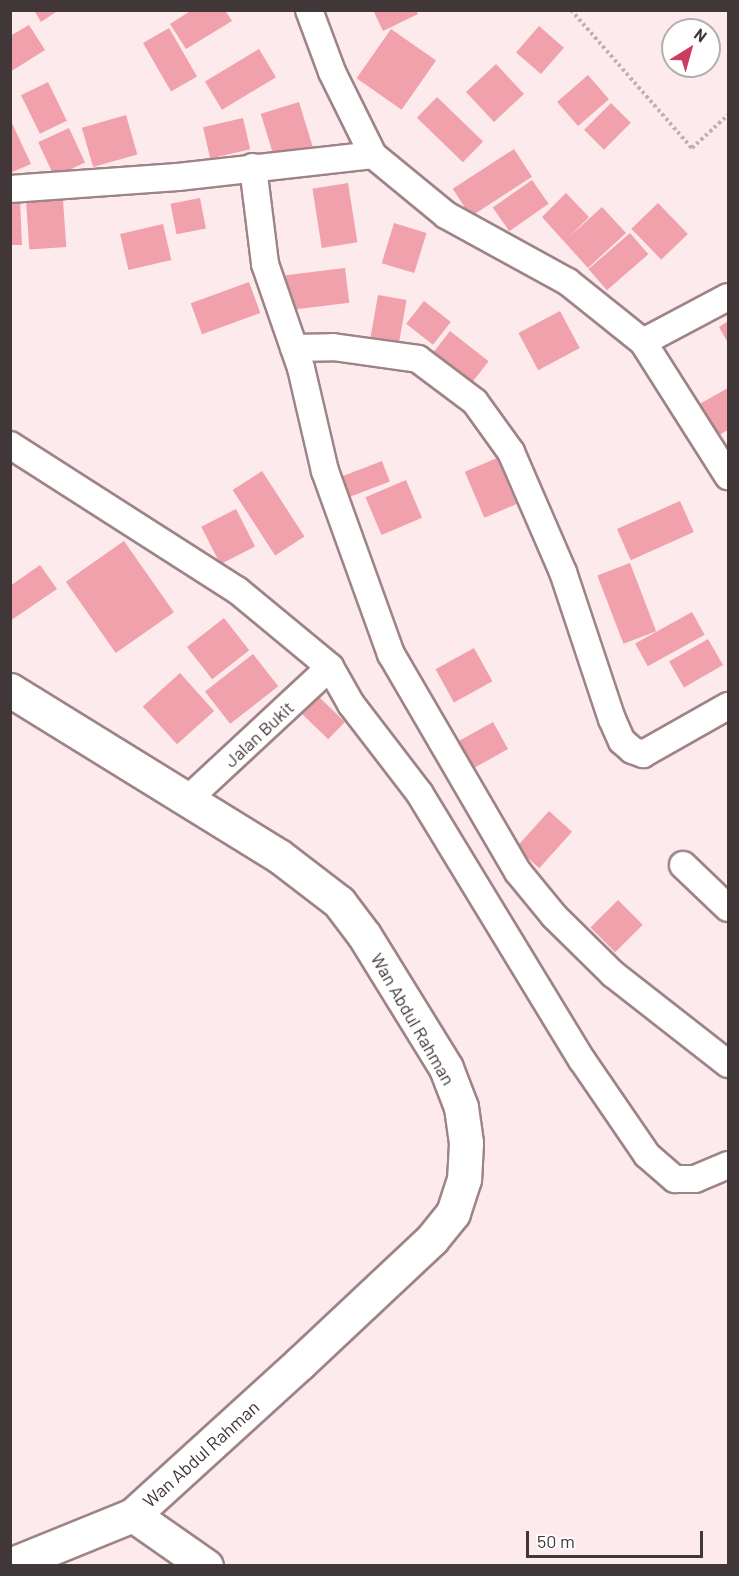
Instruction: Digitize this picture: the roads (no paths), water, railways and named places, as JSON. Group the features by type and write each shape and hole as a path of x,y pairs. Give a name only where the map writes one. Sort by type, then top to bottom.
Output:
{"street":[{"path":"309,10 332,72 373,154 446,215 568,282 643,342 729,476"},
{"path":"10,189 178,177 373,154"},
{"path":"253,167 265,264 294,348 325,471 391,654 518,872 554,916 613,974 729,1064"},
{"path":"643,342 729,297"},
{"path":"294,348 333,347 418,359 475,402 510,452 563,572 612,720 622,741 633,750 643,754 729,706"},
{"path":"10,445 237,590 330,667 351,704 420,794 582,1060 647,1155 675,1179 695,1179 729,1165"},
{"name":"Jalan Bukit","path":"187,800 330,667"},
{"name":"Wan Abdul Rahman","path":"10,690 309,877 339,902 364,935 446,1068 461,1107 466,1143 464,1179 453,1213 432,1239 133,1515 10,1565"},
{"path":"683,865 729,908"},
{"path":"133,1515 206,1566"}]}
